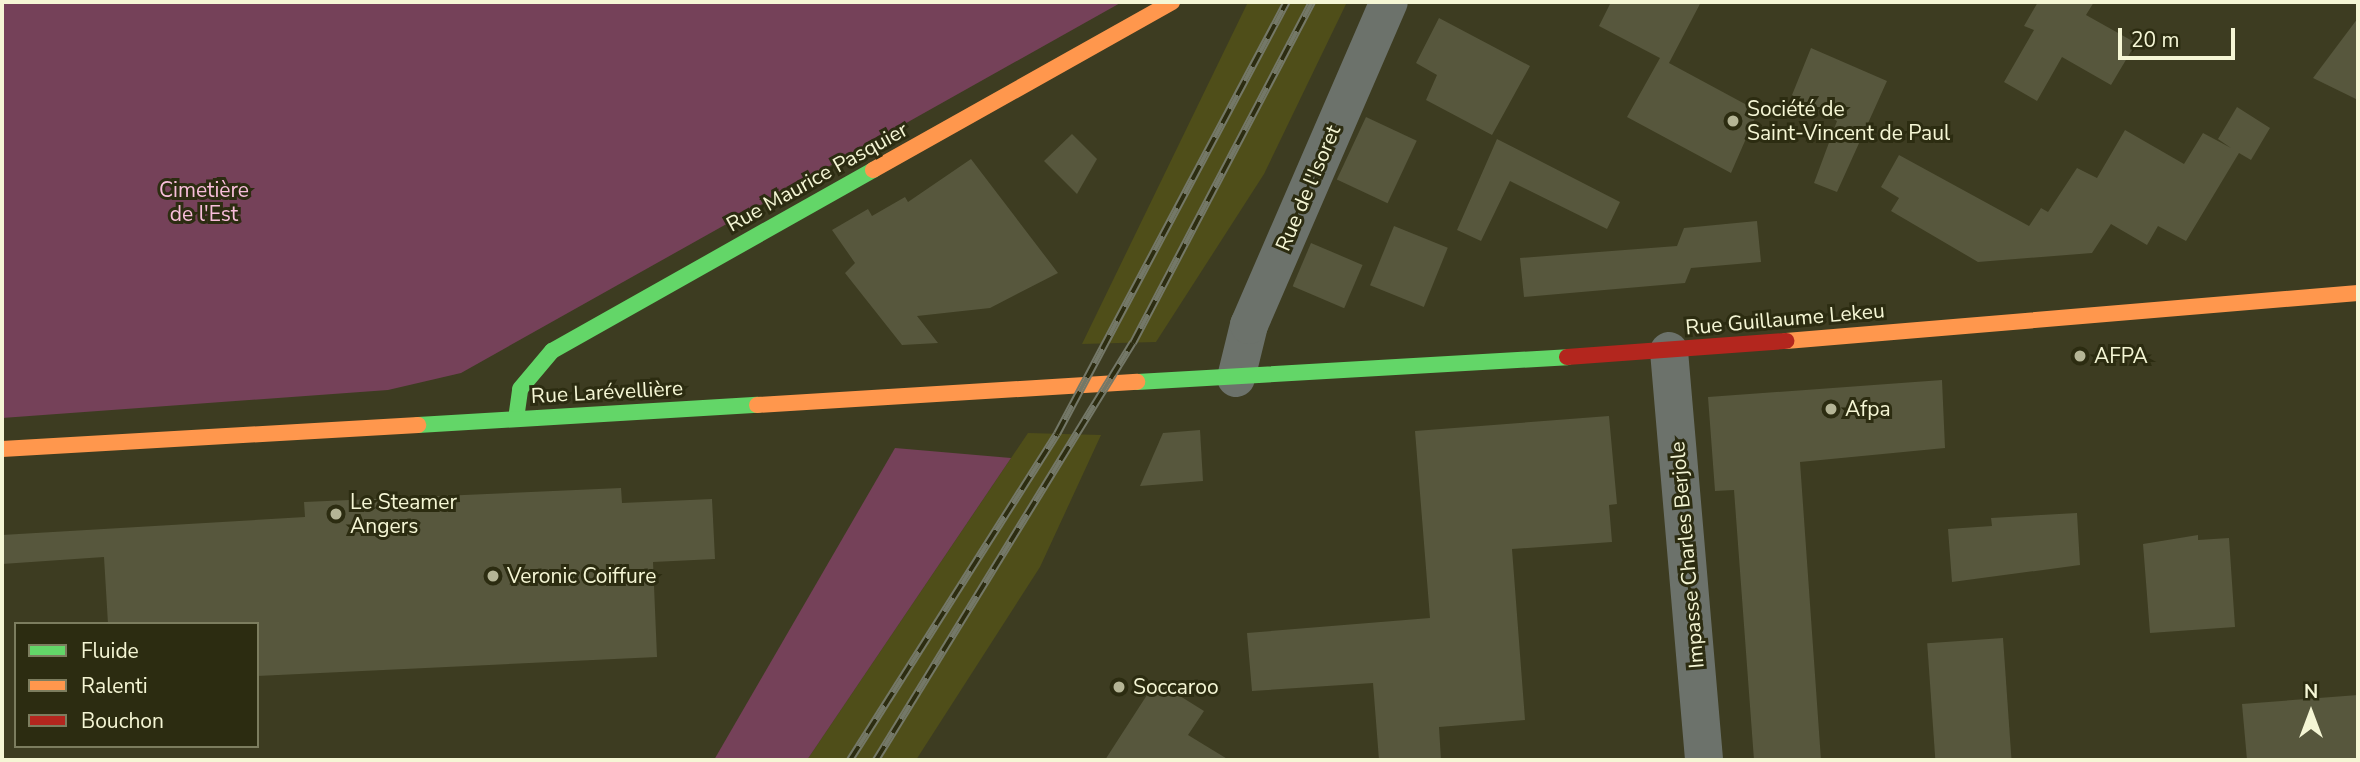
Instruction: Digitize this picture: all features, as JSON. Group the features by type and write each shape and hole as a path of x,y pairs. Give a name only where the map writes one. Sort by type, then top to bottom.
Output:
{"street":[{"name":"Rue Maurice Pasquier","path":"516,419 520,389 552,352 1172,2"},
{"name":"Rue de l'Isoret","path":"1226,379 1389,2"},
{"name":"Rue Guillaume Lekeu","path":"1226,379 1669,351 2358,293"},
{"name":"Impasse Charles Berjole","path":"1669,351 1704,760"},
{"name":"Rue Larévellière","path":"2,449 1226,379"}],"shaded area":[{"path":"1248,2 1347,2 1264,174 1156,342 1082,344"},
{"path":"1028,433 1101,435 1040,567 916,760 807,760"}],"green space":[{"name":"Cimetière de l'Est","path":"2,2 1122,2 461,373 388,390 2,418"},
{"path":"895,448 1011,458 807,760 714,760"}],"building":[{"path":"1611,2 1701,2 1669,63 1758,111 1731,173 1627,117 1660,58 1599,26"},
{"path":"2038,2 2094,2 2086,15 2136,43 2111,85 2062,57 2037,101 2004,82 2034,30 2024,26"},
{"path":"1439,18 1530,66 1492,135 1426,100 1437,75 1416,63"},
{"path":"2358,18 2358,100 2313,78"},
{"path":"1811,48 1887,81 1837,192 1814,183 1837,121 1792,95"},
{"path":"2237,107 2270,128 2251,160 2239,153 2186,241 2158,226 2147,245 2111,224 2092,253 1978,262 1891,211 1899,198 1881,187 1899,155 2029,226 2041,208 2048,212 2077,168 2097,178 2125,130 2184,164 2203,133 2231,148 2218,139"},
{"path":"1366,117 1417,141 1388,203 1337,180"},
{"path":"1072,134 1097,159 1077,194 1044,161"},
{"path":"1497,139 1620,202 1607,229 1510,181 1481,241 1457,230"},
{"path":"971,159 1058,273 990,308 917,316 938,343 902,345 845,273 855,263 832,230 868,209 872,216 905,197 908,202"},
{"path":"1757,221 1761,262 1691,268 1685,283 1524,297 1520,258 1677,246 1684,228"},
{"path":"1394,226 1448,248 1424,307 1370,285"},
{"path":"1311,243 1363,265 1344,308 1293,286"},
{"path":"1942,380 1945,448 1800,462 1821,760 1754,760 1734,490 1715,491 1708,397"},
{"path":"1609,416 1617,504 1609,505 1612,542 1512,549 1525,720 1439,727 1441,760 1379,760 1373,683 1252,691 1247,633 1430,618 1415,431"},
{"path":"1200,430 1203,481 1140,486 1163,433"},
{"path":"621,488 622,503 712,499 715,559 653,562 657,657 259,676 259,622 108,622 104,557 2,564 2,535 305,517 304,502"},
{"path":"2077,513 2080,565 1952,582 1948,529 1992,526 1991,518"},
{"path":"2198,535 2198,540 2229,538 2235,627 2150,633 2143,544"},
{"path":"2003,638 2012,760 1935,760 1927,643"},
{"path":"1156,681 1204,711 1188,735 1229,760 1105,760"},
{"path":"2358,695 2358,760 2247,760 2242,704"}],"railway":[{"path":"850,760 1057,434 1287,2"},
{"path":"876,760 1133,343 1312,2"}],"traffic: fast":[{"path":"516,419 520,389 552,351 873,170"},
{"path":"1137,382 1567,357"},
{"path":"418,425 757,405"}],"traffic: slow":[{"path":"873,170 1172,2"},
{"path":"1786,341 2358,293"},
{"path":"757,405 1137,382"},
{"path":"2,449 418,425"}],"traffic: jam":[{"path":"1567,357 1786,341"}],"place":[{"name":"Société de Saint-Vincent de Paul","path":"1733,121"},
{"name":"AFPA","path":"2080,356"},
{"name":"Afpa","path":"1831,409"},
{"name":"Le Steamer Angers","path":"336,514"},
{"name":"Veronic Coiffure","path":"493,576"},
{"name":"Soccaroo","path":"1119,687"}]}
